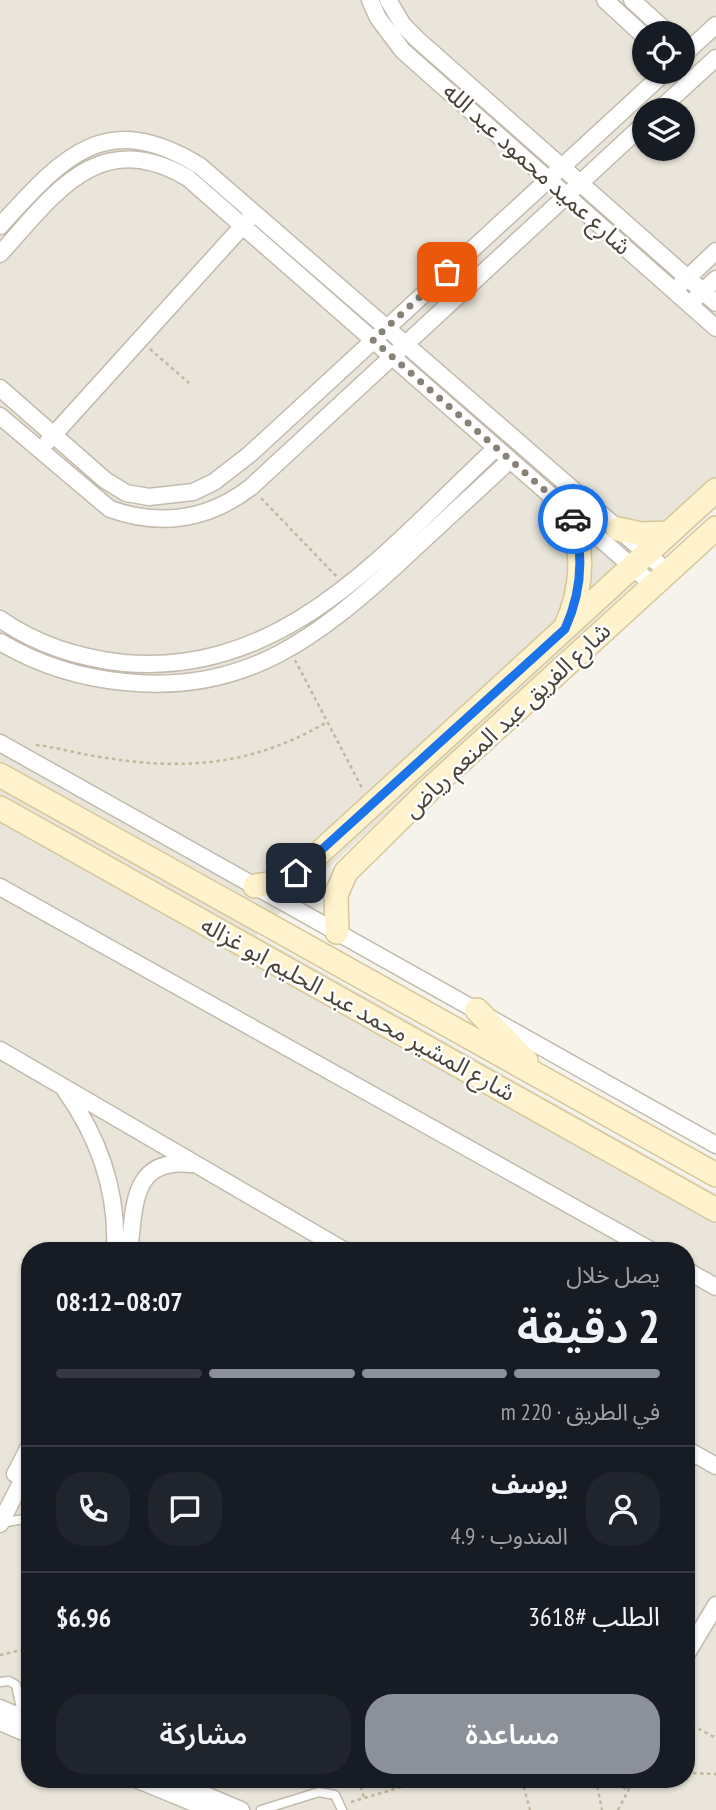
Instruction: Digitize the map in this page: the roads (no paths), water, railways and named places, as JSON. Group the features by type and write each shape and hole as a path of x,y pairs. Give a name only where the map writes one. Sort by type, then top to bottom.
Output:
{"street":[{"name":"شارع عميد محمود عبد الله","path":"370,0 383,27 403,51 716,328"},
{"name":"شارع عميد محمود عبد الله","path":"388,0 403,25 418,40 716,303"},
{"path":"605,0 632,25"},
{"path":"632,0 655,21"},
{"path":"695,42 716,25"},
{"path":"672,98 716,58"},
{"path":"0,388 105,480 126,493 149,497 193,492 214,482 250,454 652,84"},
{"path":"0,416 110,509 148,519 188,518 207,513 251,487 632,135"},
{"path":"0,226 62,161 102,144 124,141 151,143 177,152 200,166 618,529 639,560"},
{"path":"0,254 73,176 89,167 124,159 169,166 188,178 243,225 571,513 639,560 661,579"},
{"path":"39,450 254,213"},
{"path":"674,291 716,251"},
{"path":"689,304 716,279"},
{"path":"0,619 28,636 72,654 105,661 173,663 228,653 265,640 313,613 496,448"},
{"path":"0,642 43,664 68,672 138,684 209,680 244,671 290,650 346,612 510,460"},
{"name":"شارع الفريق عبد المنعم رياض","path":"255,886 280,882 296,873 716,490"},
{"path":"565,629 576,601 580,572 579,542 571,513"},
{"name":"شارع الفريق عبد المنعم رياض","path":"337,932 336,895 346,872 430,789 716,528"},
{"path":"618,529 640,534 669,533"},
{"path":"4,745 716,1145"},
{"path":"410,770 430,789"},
{"name":"شارع المشير محمد عبد الحليم ابو غزاله","path":"0,775 716,1175"},
{"name":"شارع المشير محمد عبد الحليم ابو غزاله","path":"0,808 716,1210"},
{"path":"0,887 636,1242"},
{"path":"477,1010 542,1078"},
{"path":"0,1050 329,1242"},
{"path":"61,1086 91,1131 101,1156 114,1209 115,1242"},
{"path":"624,1159 639,1132"},
{"path":"130,1242 136,1192 146,1177 160,1167 177,1162 195,1164"},
{"path":"695,1275 716,1287"},
{"path":"695,1454 716,1466"},
{"path":"0,1502 21,1462"},
{"path":"0,1524 21,1483"},
{"path":"695,1640 716,1605"},
{"path":"1,1714 21,1718"},
{"path":"1,1714 21,1728"},
{"path":"157,1788 211,1810"},
{"path":"195,1788 241,1810"}],"lane":[{"path":"0,1524 21,1520"},
{"path":"0,1682 9,1681 16,1685 21,1700"},
{"path":"261,1810 319,1792 335,1795 341,1807"}]}
